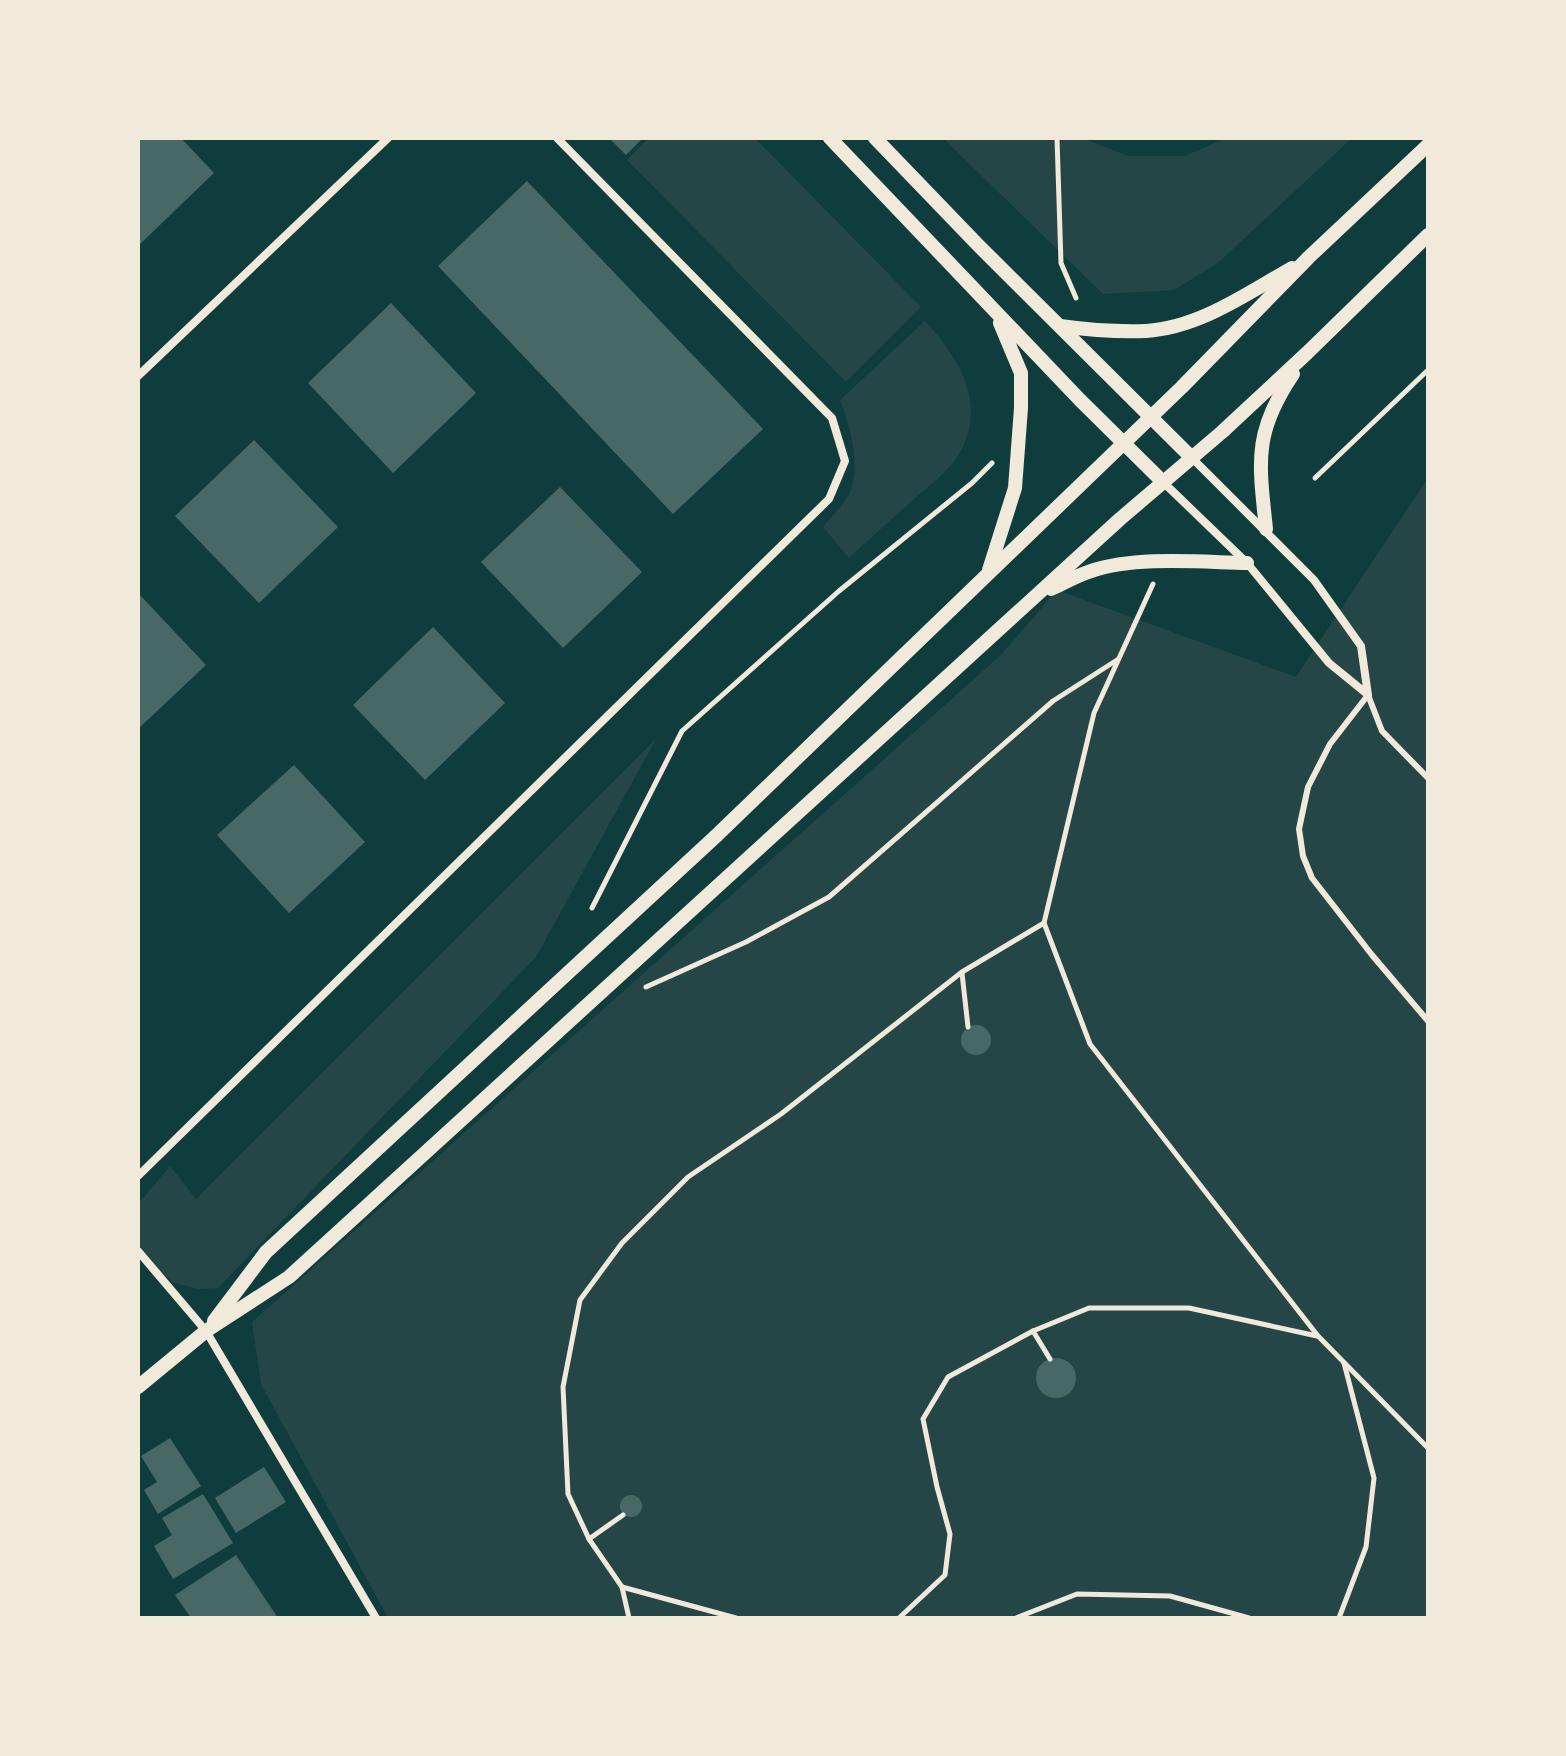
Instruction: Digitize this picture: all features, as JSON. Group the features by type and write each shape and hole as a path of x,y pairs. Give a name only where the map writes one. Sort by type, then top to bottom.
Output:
{"street":[{"path":"138,376 388,138"},
{"path":"138,1176 829,499 845,461 832,418 557,138"},
{"path":"830,138 1124,443 1247,563 1329,663 1368,695"},
{"path":"875,138 1314,580 1361,646 1368,695"},
{"path":"206,1331 266,1252 716,836 1124,443 1309,257 1428,145"},
{"path":"138,1387 206,1331 289,1277 1307,353 1428,235"},
{"path":"1060,326 1148,331 1182,323 1223,308 1309,257"},
{"path":"985,299 1005,331 1021,373 1015,488 988,572"},
{"path":"1266,529 1260,466 1262,437 1274,402 1307,353"},
{"path":"1037,596 1091,570 1122,565 1158,562 1247,563"},
{"path":"138,1251 206,1331 376,1618"}],"lane":[{"path":"1368,695 1382,731 1428,778"},
{"path":"1368,695 1330,744 1308,787 1299,829 1303,856 1312,878 1428,1021"}],"path":[{"path":"1057,138 1061,263 1076,298"},
{"path":"1315,478 1428,370"},
{"path":"592,908 682,731 839,591 972,483 991,466 996,453"},
{"path":"1153,584 1094,713 1044,923 1090,1044 1318,1336 1428,1448"},
{"path":"639,990 746,942 829,897 1053,701 1118,660"},
{"path":"629,1618 622,1587 589,1539 568,1494 563,1387 580,1300 622,1243 688,1177 781,1114 962,972 1044,923"},
{"path":"962,972 968,1027"},
{"path":"899,1618 945,1575 950,1534 923,1419 948,1377 1033,1331 1089,1308 1189,1308 1318,1336"},
{"path":"1033,1331 1050,1359"},
{"path":"1339,1618 1366,1547 1374,1478 1343,1362"},
{"path":"589,1539 623,1515"},
{"path":"622,1587 736,1618"},
{"path":"1016,1618 1077,1594 1170,1596 1249,1618"}],"shaded area":[{"path":"649,138 755,138 921,307 846,382 627,160"},
{"path":"943,138 1082,138 1128,156 1185,156 1226,138 1352,138 1219,262 1174,290 1103,294"},
{"path":"925,321 949,351 966,384 970,420 966,438 947,469 849,558 823,527 847,497 854,476 852,442 840,400"},
{"path":"1428,478 1428,1618 388,1618 261,1384 252,1322 1001,655 1057,590 1296,677"},
{"path":"656,739 536,957 218,1288 198,1289 174,1283 154,1267 138,1245 138,1204 170,1166 196,1199"}],"building":[{"path":"138,138 181,138 214,173 138,246"},
{"path":"609,138 643,138 626,155"},
{"path":"527,181 763,429 673,514 438,266"},
{"path":"391,303 476,393 393,473 308,383"},
{"path":"254,440 338,527 259,603 175,516"},
{"path":"560,487 642,572 563,648 481,562"},
{"path":"138,593 206,665 138,729"},
{"path":"433,627 505,703 425,780 353,705"},
{"path":"294,765 365,842 289,913 217,835"},
{"path":"976,1025 987,1029 991,1040 987,1051 976,1055 965,1051 961,1040 965,1029"},
{"path":"1056,1358 1070,1364 1076,1378 1070,1392 1056,1398 1042,1392 1036,1378 1042,1364"},
{"path":"170,1438 201,1486 158,1514 144,1490 157,1482 141,1456"},
{"path":"264,1467 286,1502 236,1533 215,1498"},
{"path":"203,1494 233,1543 173,1579 154,1546 172,1535 162,1518"},
{"path":"627,1495 635,1495 642,1506 635,1517 627,1517 620,1510 620,1502"},
{"path":"236,1555 278,1618 191,1618 175,1595"}]}
